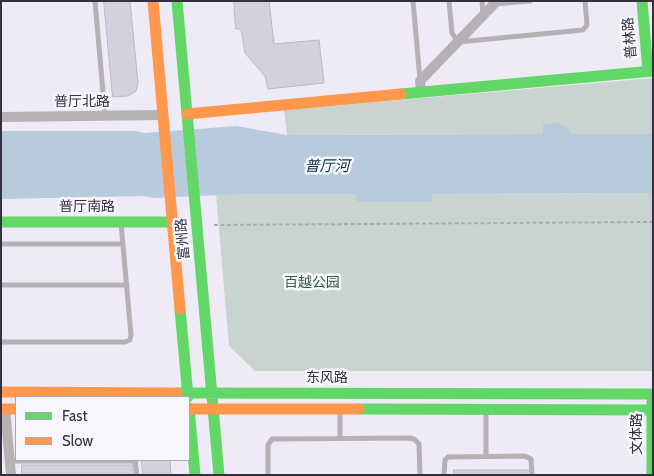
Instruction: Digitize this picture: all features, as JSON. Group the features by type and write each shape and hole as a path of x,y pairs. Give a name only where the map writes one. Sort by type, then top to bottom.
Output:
{"main road":[{"name":"富州路","path":"153,1 188,395"},
{"name":"富州路","path":"177,1 219,475"},
{"name":"普林路","path":"644,2 651,71"},
{"path":"187,114 420,87 651,71"},
{"name":"普厅南路","path":"1,222 172,222"},
{"name":"东风路","path":"1,392 188,395 211,393 652,394"},
{"name":"文体路","path":"652,394 652,475"},
{"path":"190,409 652,410"},
{"path":"190,420 195,475"}],"street":[{"path":"420,87 458,42 496,3"},
{"name":"普厅北路","path":"1,117 163,115"},
{"path":"8,409 11,475"}],"lane":[{"path":"95,1 105,116"},
{"path":"413,1 420,87"},
{"path":"449,1 452,33 458,42 583,30 587,25 585,1"},
{"path":"482,1 483,16"},
{"path":"496,3 530,1"},
{"path":"1,342 128,342 130,340 121,222"},
{"path":"1,244 123,244"},
{"path":"1,285 127,285"},
{"path":"340,410 340,438"},
{"path":"486,410 486,456"},
{"path":"268,475 268,445 272,439 340,438 414,439 419,444 420,475"},
{"path":"444,475 444,460 448,457 486,456 528,456 531,459 532,475"},
{"path":"10,461 15,461"},
{"path":"135,461 137,475"}],"path":[{"path":"214,225 653,222"}],"green space":[{"path":"653,78 653,134 571,134 570,129 543,124 544,134 287,135 284,110"},
{"name":"百越公园","path":"653,193 653,371 255,371 229,346 216,194 357,194 357,202 432,202 432,194"}],"water":[{"name":"普厅河","path":"559,123 570,129 571,134 653,134 653,193 432,194 432,202 357,202 356,194 243,194 154,198 143,196 1,199 1,131 136,131 145,133 236,126 287,135 543,134 543,124"}],"building":[{"path":"104,1 130,1 138,83 136,91 128,96 113,97"},
{"path":"234,1 269,1 274,44 319,40 324,83 268,89 265,76 245,53 241,29 236,29"},
{"path":"142,461 170,461 171,475 143,475"},
{"path":"22,465 133,465 133,475 22,475"},
{"path":"454,470 532,470 532,475 454,475"}],"traffic: fast":[{"path":"177,1 219,475"},
{"path":"642,1 648,71"},
{"path":"401,94 653,71"},
{"path":"1,222 172,222"},
{"path":"180,309 188,396"},
{"path":"177,393 653,394"},
{"path":"652,402 652,475"},
{"path":"359,409 653,410"},
{"path":"190,419 195,475"}],"traffic: slow":[{"path":"153,1 180,309"},
{"path":"187,114 401,94"},
{"path":"1,392 177,393"},
{"path":"1,409 15,409"},
{"path":"190,409 359,409"}]}
